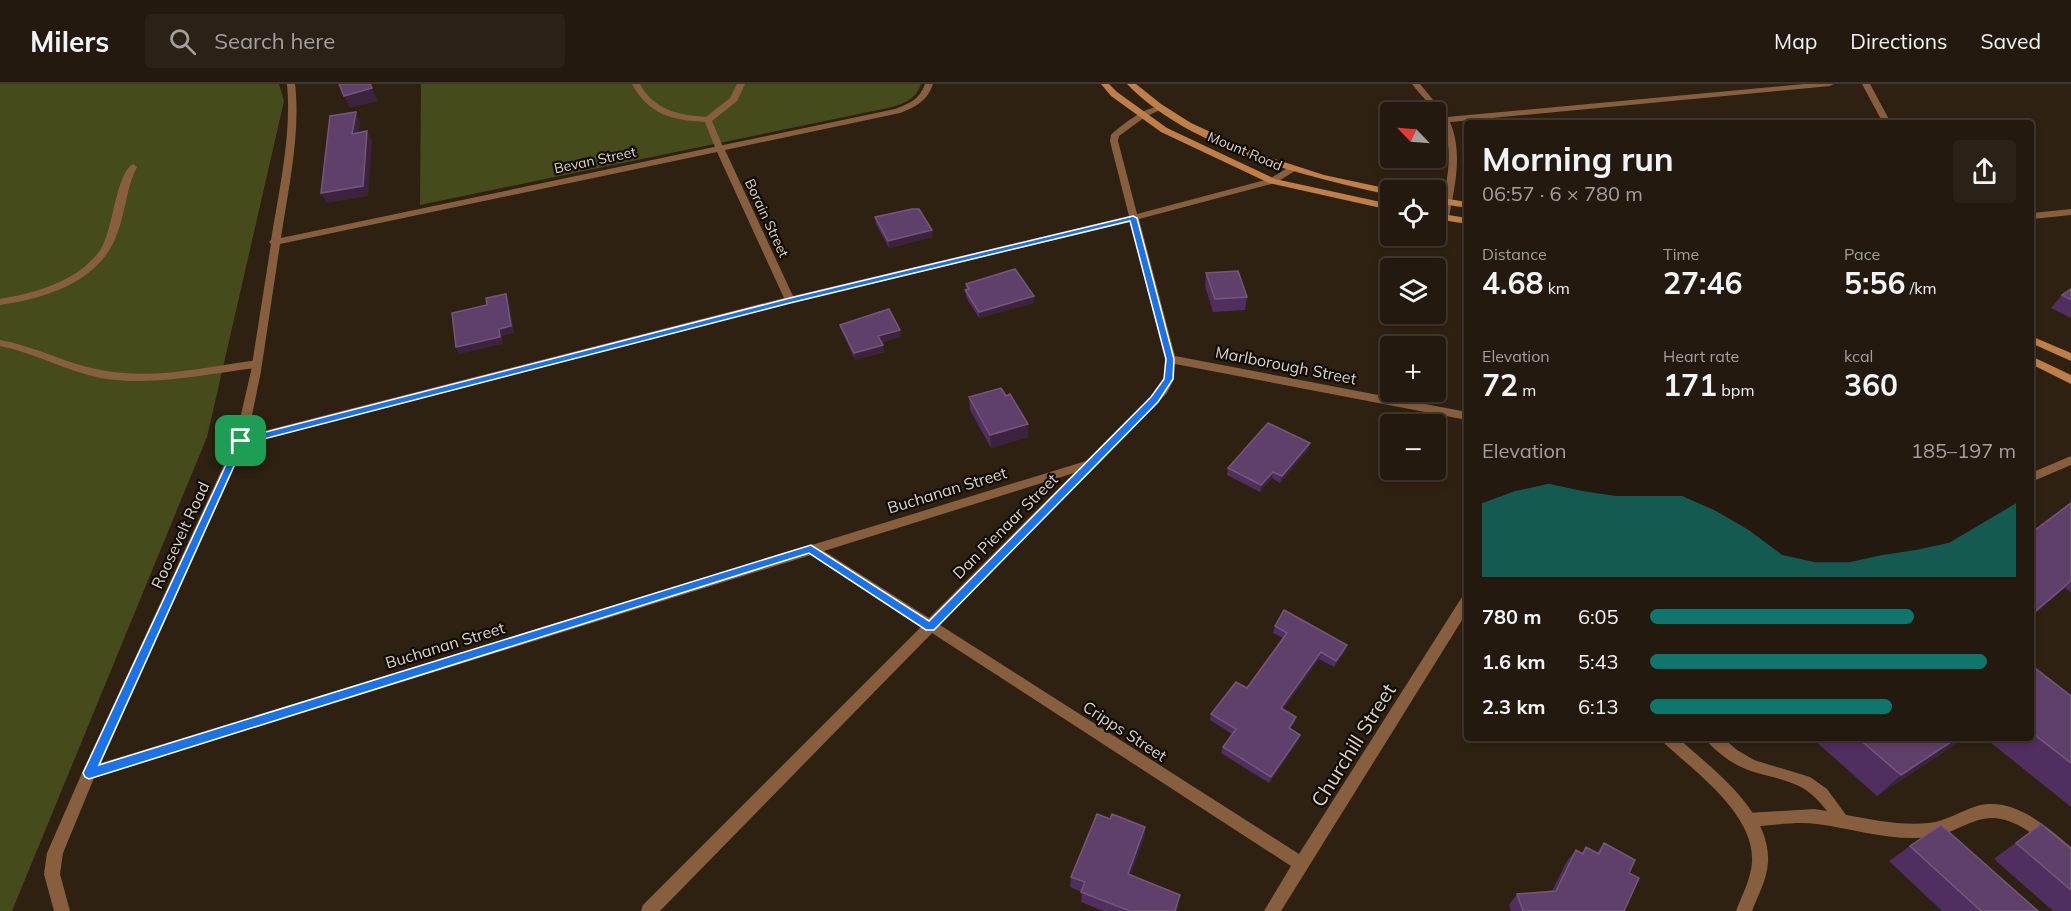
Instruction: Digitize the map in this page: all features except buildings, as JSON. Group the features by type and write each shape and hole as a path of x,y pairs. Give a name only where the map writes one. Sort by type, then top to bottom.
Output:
{"main road":[{"name":"Mount Road","path":"1105,84 1114,94 1142,115 1192,145 1272,181 1380,205"},
{"name":"Mount Road","path":"1131,84 1160,108 1219,139 1292,169 1380,190"},
{"path":"1447,202 1464,205"},
{"path":"1446,218 1464,221"},
{"path":"2034,340 2071,357"},
{"path":"2034,362 2071,380"}],"street":[{"name":"Roosevelt Road","path":"62,911 55,892 52,874 55,853 89,773 241,441 257,364 290,143 293,101 291,84"},
{"path":"636,84 648,103 659,111 682,118 708,120 734,99 740,91 741,84"},
{"name":"Bevan Street","path":"274,242 897,111 919,100 927,92 929,84"},
{"path":"1416,84 1430,102"},
{"path":"1446,120 1830,84"},
{"path":"1866,84 1885,120"},
{"name":"Dan Pienaar Street","path":"649,911 1094,463 1163,390 1168,379 1170,359 1114,141 1115,135 1142,115 1160,108"},
{"name":"Borain Street","path":"708,120 790,300"},
{"path":"1446,124 1452,146 1447,202"},
{"path":"0,302 38,294 76,276 91,265 112,236 123,184 133,167"},
{"path":"241,441 790,300 1133,218 1272,181 1292,169"},
{"path":"2034,216 2071,212"},
{"path":"0,343 31,349 90,372 125,378 153,377 257,364"},
{"name":"Marlborough Street","path":"1170,359 1464,415"},
{"path":"2034,477 2071,460"},
{"name":"Buchanan Street","path":"89,773 1094,463"},
{"path":"811,549 930,627"},
{"name":"Churchill Street","path":"1272,911 1464,606"},
{"name":"Cripps Street","path":"930,627 1301,864"},
{"path":"1671,741 1738,805 1758,837 1761,855 1759,871 1744,911"},
{"path":"1716,741 1737,759 1756,767 1797,778 1812,786 1825,796 1842,821"},
{"path":"1748,820 1802,816 1888,828 1929,830 1988,811 2003,813 2022,820 2041,832 2071,857"},
{"path":"1929,830 1946,845"}],"green space":[{"path":"0,84 279,84 284,101 207,437 12,911 0,911"},
{"path":"421,84 921,84 912,98 888,108 420,205"}],"route":[{"path":"1133,218 1170,359 1168,379 1163,390 1094,463 930,627 811,549 89,773 241,441 790,300 1133,218"}]}
